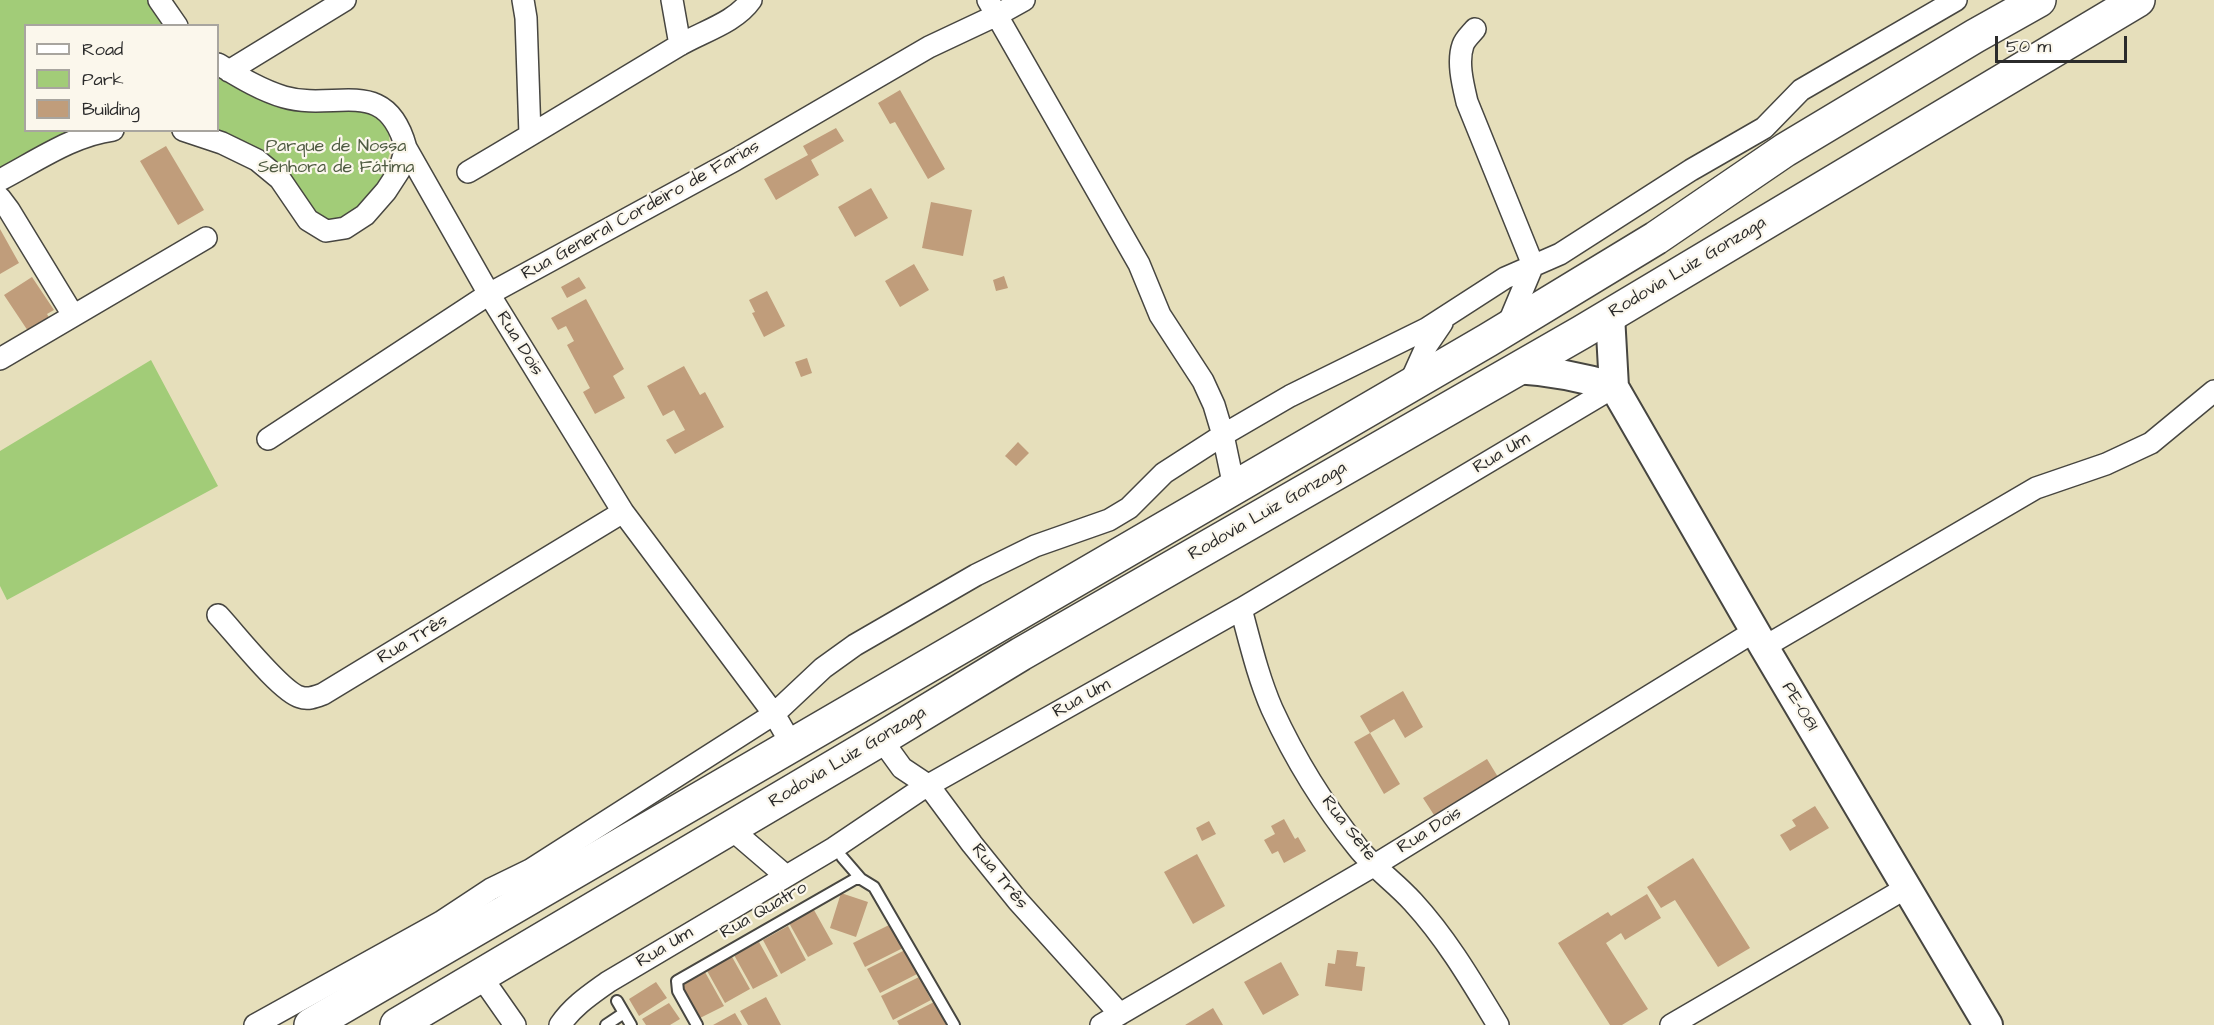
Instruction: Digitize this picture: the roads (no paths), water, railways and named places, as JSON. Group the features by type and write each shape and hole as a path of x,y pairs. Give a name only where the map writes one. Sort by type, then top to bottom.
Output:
{"highway":[{"path":"311,1025 1506,329 1656,238 1814,133 2039,0"},
{"name":"Rodovia Luiz Gonzaga","path":"397,1025 1021,654 1610,315 2138,0"}],"street":[{"path":"159,0 176,24"},
{"path":"223,67 345,0"},
{"path":"523,0 526,18 530,135"},
{"path":"672,0 680,45"},
{"path":"468,172 680,45 733,17 751,0"},
{"name":"Rua General Cordeiro de Farias","path":"268,439 489,294 735,160 992,8 1023,0"},
{"path":"255,1025 441,922 491,889 530,870 774,714 823,668 855,645 976,575 1035,546 1109,520 1129,508 1164,473 1223,435 1290,396 1394,346 1505,278 1560,254 1691,170 1764,128 1801,90 1956,0"},
{"path":"992,8 1139,264 1160,315 1203,381 1214,405 1223,435 1234,487"},
{"path":"1474,29 1463,45 1462,80 1467,102 1533,265 1506,329"},
{"name":"Rua Dois","path":"223,67 283,97 308,102 345,99 370,101 390,113 403,136 406,148 489,294 623,512 774,714 792,745"},
{"path":"0,180 70,143 102,132"},
{"path":"189,132 222,143 257,160 280,179 308,220 326,231 345,228 365,215 386,191 399,171 406,148"},
{"path":"0,198 73,315"},
{"path":"0,359 206,238"},
{"path":"1409,386 1427,345 1448,314"},
{"path":"1516,369 1577,376 1614,387 1610,315"},
{"name":"Rua Um","path":"560,1025 567,1014 581,1001 608,982 786,876 838,852 929,786 1240,609 1614,387"},
{"name":"PE-081","path":"1614,387 1759,639 1988,1025"},
{"name":"Rua Dois","path":"1101,1025 1759,639 2036,488 2106,464 2151,443 2214,391"},
{"name":"Rua Três","path":"218,615 279,682 295,695 311,699 389,655 623,512"},
{"name":"Rua Sete","path":"1240,609 1272,708 1294,751 1359,850 1413,903 1457,956 1498,1025"},
{"name":"Rua Três","path":"881,739 902,768 929,786 1018,901 1120,1014"},
{"path":"730,828 786,876"},
{"path":"1671,1025 1906,888"},
{"path":"480,975 515,1025"}],"lane":[{"path":"838,852 861,879 874,887 954,1025"},
{"name":"Rua Quatro","path":"697,1025 678,991 677,981 848,881 861,879"},
{"path":"617,1001 631,1025"},
{"path":"606,1025 624,1013"}],"park label":[{"name":"Parque de Nossa Senhora de Fátima","path":"336,157"}]}
